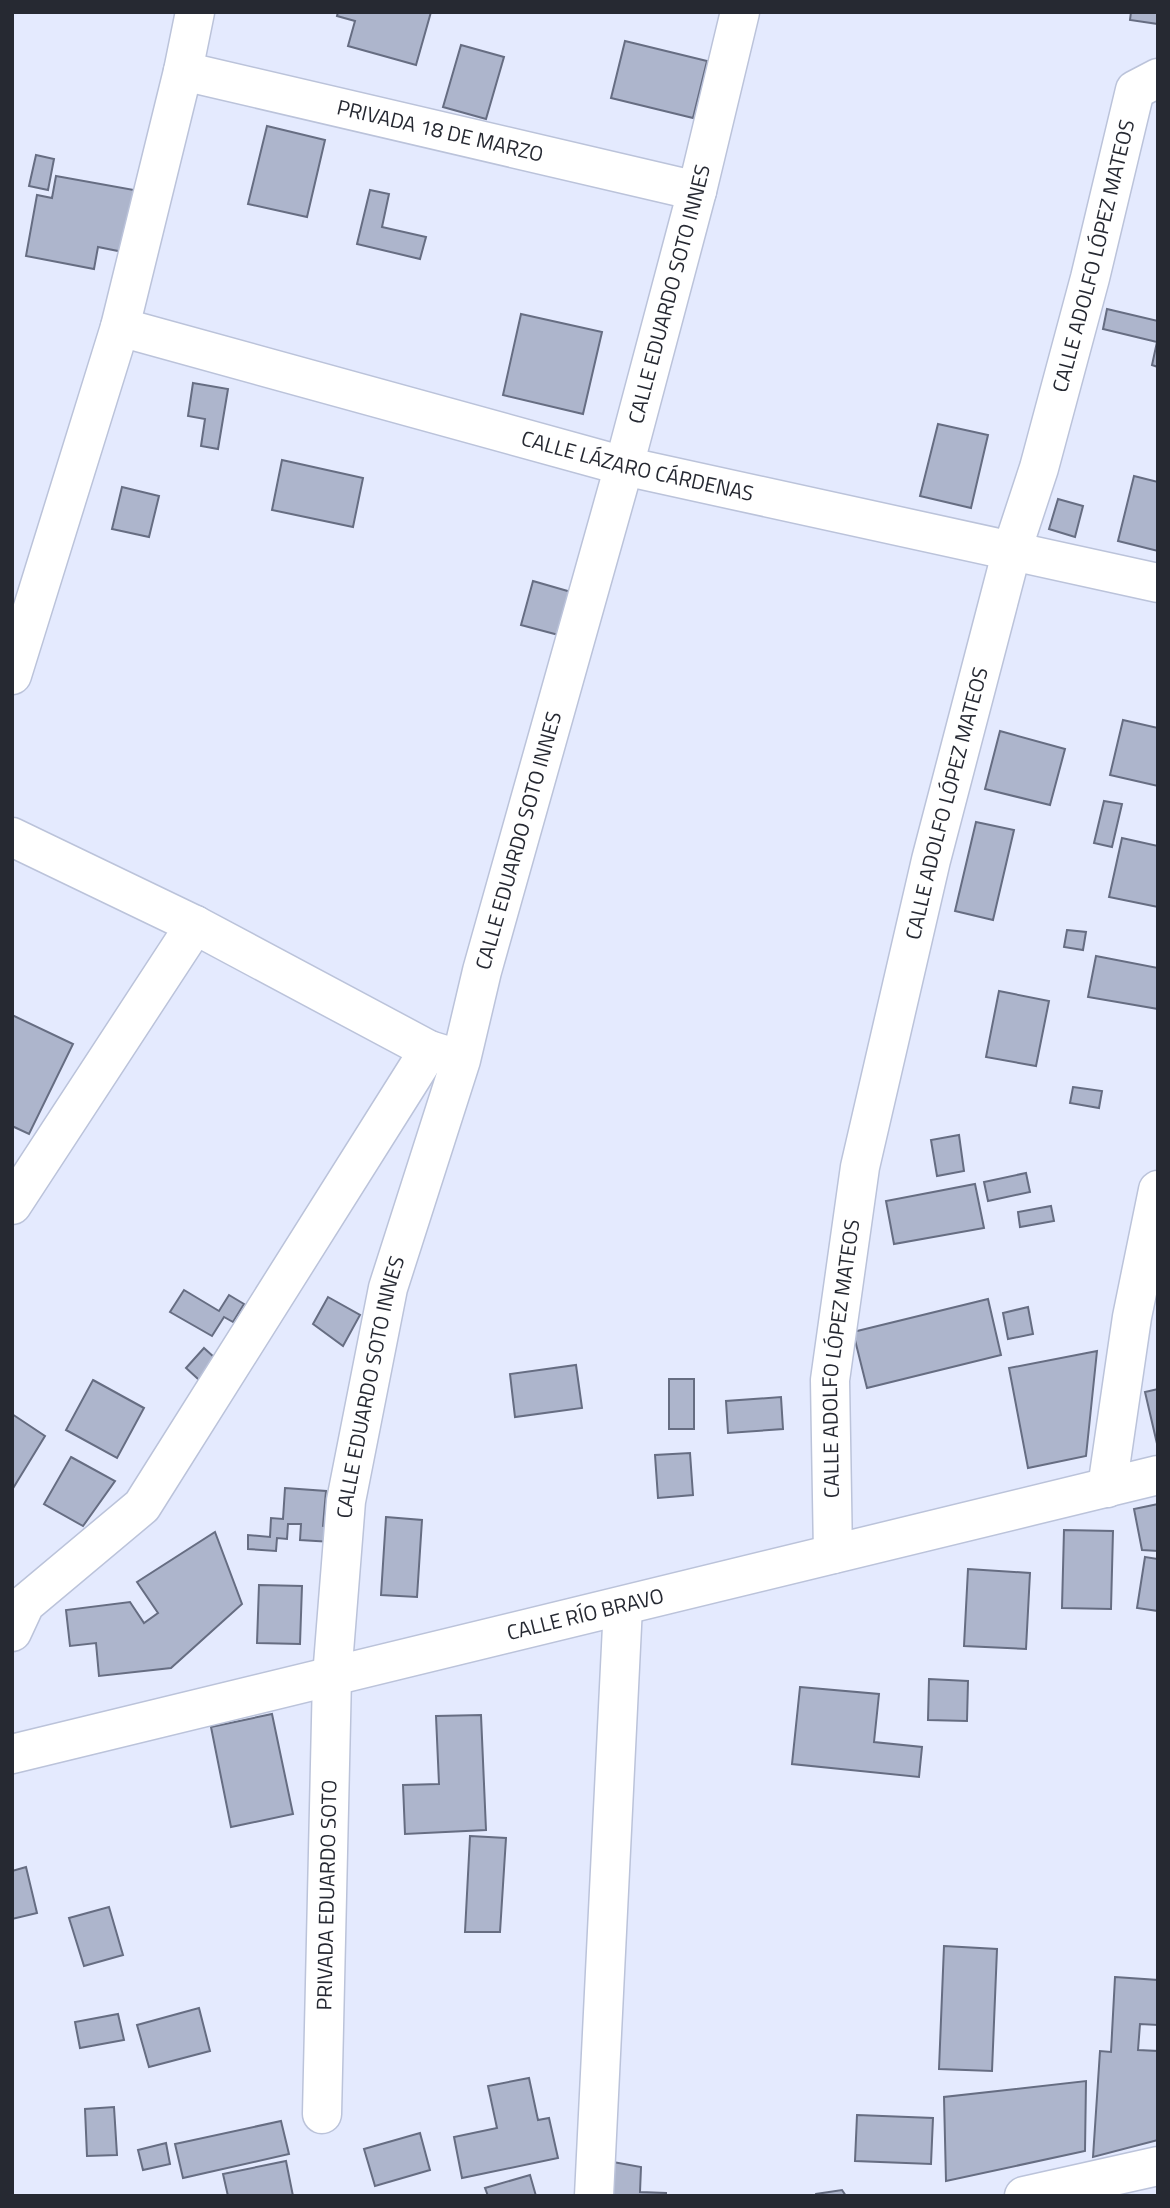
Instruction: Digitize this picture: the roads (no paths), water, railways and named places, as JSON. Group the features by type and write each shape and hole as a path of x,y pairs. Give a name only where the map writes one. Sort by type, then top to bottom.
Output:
{"street":[{"path":"12,675 120,327 195,12"},
{"name":"CALLE EDUARDO SOTO INNES","path":"332,1677 346,1501 388,1288 445,1055 482,971 624,466 697,191 740,12"},
{"name":"PRIVADA 18 DE MARZO","path":"183,71 697,191"},
{"name":"CALLE ADOLFO LÓPEZ MATEOS","path":"833,1554 830,1380 860,1167 930,860 1012,551 1039,468 1090,278 1135,90 1158,78"},
{"name":"CALLE LÁZARO CÁRDENAS","path":"120,327 624,466 1158,583"},
{"path":"12,836 195,925 445,1055 142,1506 16,1610"},
{"path":"12,1205 195,925"},
{"path":"1107,1488 1132,1317 1158,1190"},
{"name":"CALLE RÍO BRAVO","path":"12,1754 1158,1475"},
{"path":"593,2196 623,1606"},
{"name":"PRIVADA EDUARDO SOTO","path":"322,2114 332,1677"},
{"path":"1024,2196 1158,2166"}]}
